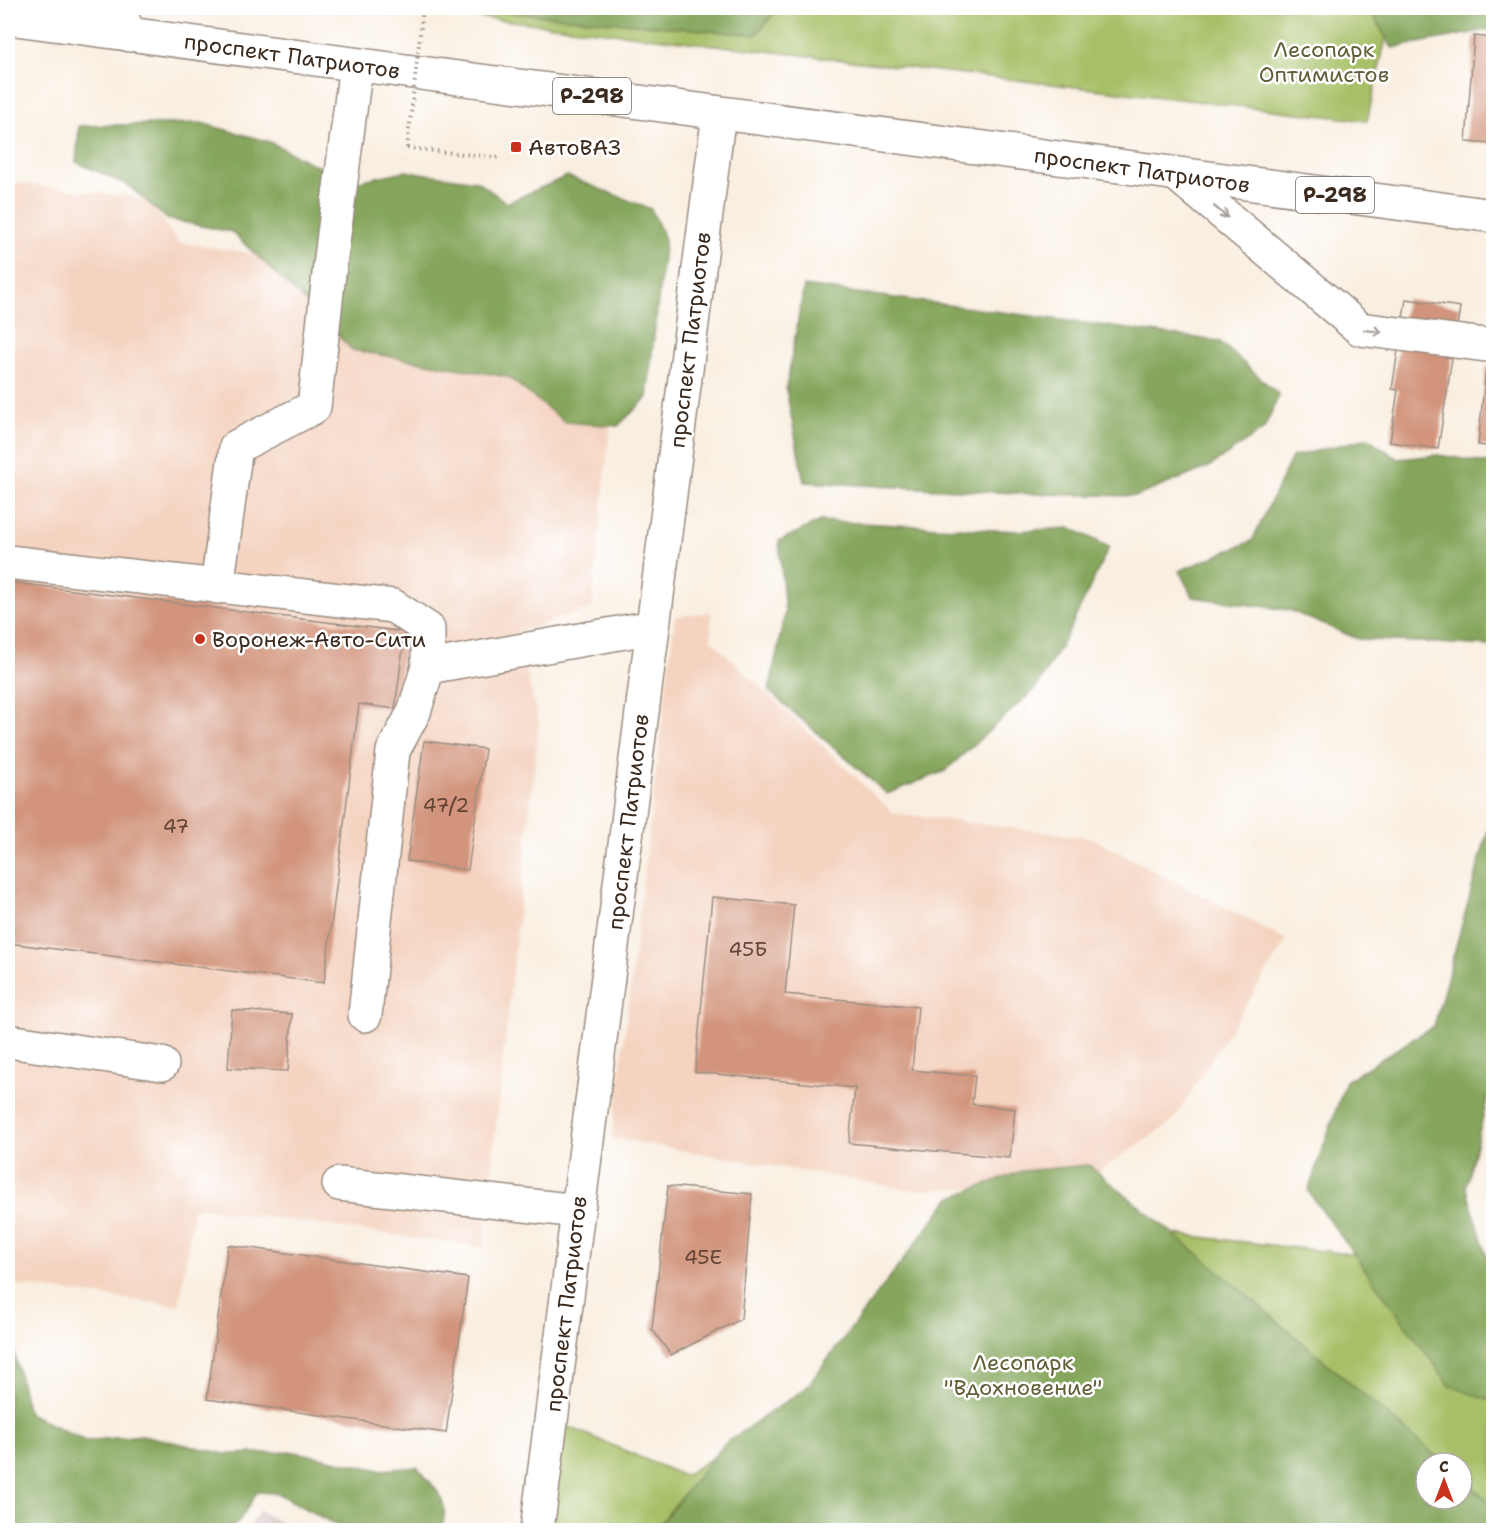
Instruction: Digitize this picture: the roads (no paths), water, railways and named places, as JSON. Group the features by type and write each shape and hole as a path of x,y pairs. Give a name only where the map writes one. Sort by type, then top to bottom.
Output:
{"main road":[{"name":"проспект Патриотов","path":"8,18 124,21 356,65 1494,216"},
{"path":"218,587 236,447 314,406 356,65"},
{"name":"проспект Патриотов","path":"537,1530 719,114"},
{"path":"1176,174 1360,329 1494,346"},
{"path":"8,562 393,606 428,629 428,667 414,712 393,751 365,1015"},
{"path":"428,667 652,627"},
{"path":"8,1041 162,1064"},
{"path":"339,1184 578,1211"}],"place":[{"name":"АвтоВАЗ","path":"516,147"},
{"name":"Воронеж-Авто-Сити","path":"200,639"}],"park label":[{"name":"Лесопарк Оптимистов","path":"1324,62"},
{"name":"Лесопарк \"Вдохновение\"","path":"1023,1374"}]}
